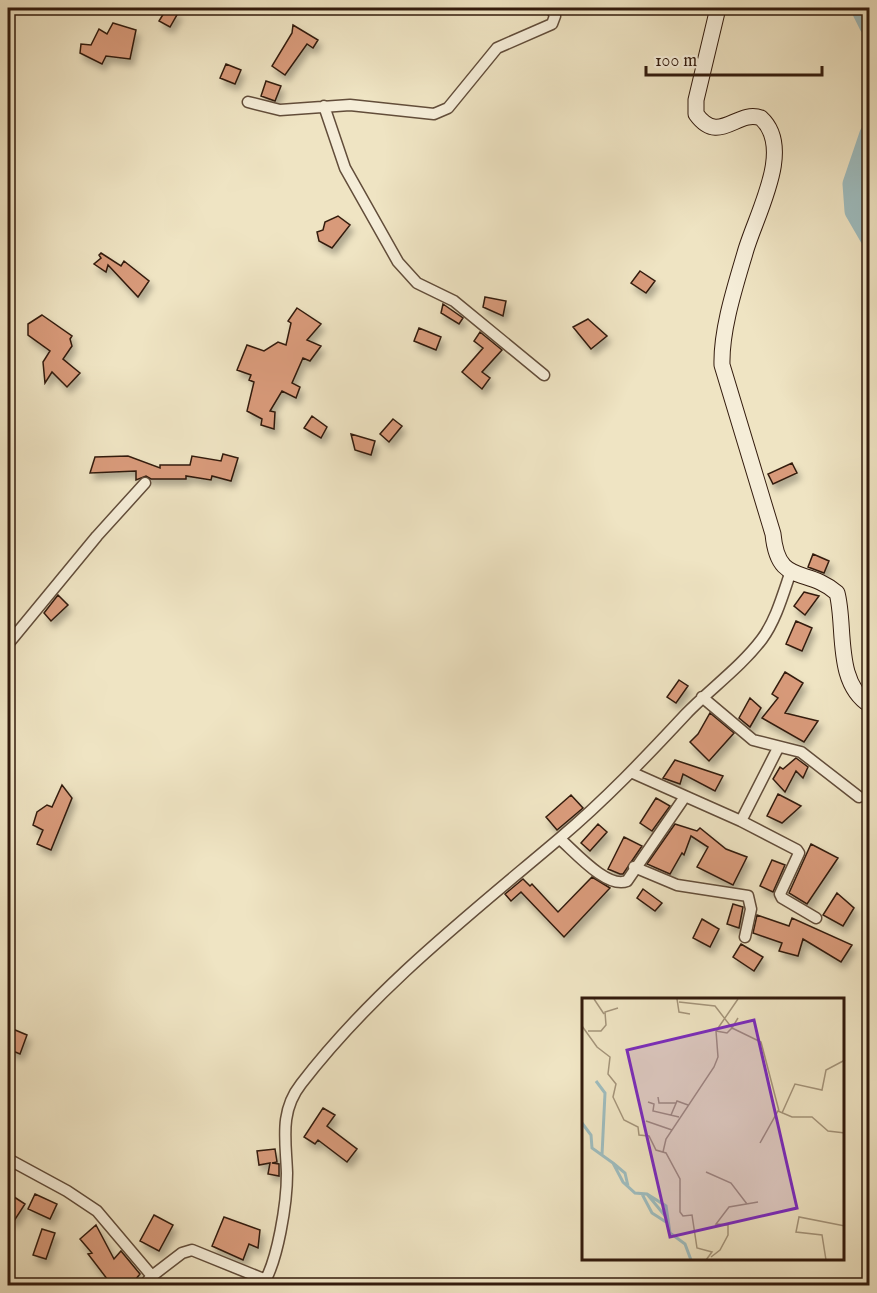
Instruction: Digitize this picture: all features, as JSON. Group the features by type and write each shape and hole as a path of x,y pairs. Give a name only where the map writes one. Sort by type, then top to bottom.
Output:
{"street":[{"path":"248,102 280,110 350,105 409,112 440,112 448,108 497,48 552,24 555,16 551,8"},
{"path":"718,8 696,100 696,114 709,126 717,128 754,115 761,118 771,129 774,151 765,197 745,250 722,342 722,365 773,534 775,555 791,571 823,583 837,593 841,646 849,675 860,697 870,705"},
{"path":"324,106 345,168 398,262 417,283 454,301 544,375"},
{"path":"8,644 97,536 145,483"},
{"path":"143,1286 156,1281 182,1253 192,1250 264,1282 286,1190 284,1129 287,1108 298,1087 328,1050 397,979 493,892 560,839 633,773 702,697 762,638 791,571"},
{"path":"702,697 753,740 801,752 859,796"},
{"path":"741,820 778,748"},
{"path":"633,773 684,798 741,820 797,850 799,853 780,894 782,898 816,918"},
{"path":"560,839 609,881 622,883 627,881 634,867 662,833 684,798"},
{"path":"634,867 677,885 748,896 751,909 745,937"},
{"path":"8,1159 67,1191 97,1211 156,1281"}],"building":[{"path":"167,8 178,13 170,27 159,21"},
{"path":"113,23 136,30 130,59 106,56 102,64 80,53 81,44 91,45 99,29 107,34"},
{"path":"293,25 318,40 313,48 307,44 285,75 272,66 292,33"},
{"path":"226,64 241,70 235,84 220,78"},
{"path":"266,81 281,86 275,101 261,96"},
{"path":"338,216 350,225 332,248 319,241 317,232 323,230 325,222"},
{"path":"101,253 121,266 124,261 149,281 138,297 108,265 106,272 94,264 101,258 99,255"},
{"path":"640,271 655,281 646,293 631,283"},
{"path":"485,297 506,301 503,316 483,307"},
{"path":"443,304 463,318 459,324 441,313"},
{"path":"297,308 321,324 307,340 321,346 310,361 303,358 292,383 300,387 296,398 282,391 270,411 275,412 274,429 261,425 262,419 247,411 254,382 249,380 251,375 237,370 247,345 264,351 278,342 286,345 291,323 288,321"},
{"path":"42,315 72,336 70,339 72,346 63,359 80,373 67,387 52,372 45,383 43,362 50,351 28,335 28,324"},
{"path":"588,319 607,336 591,349 573,327"},
{"path":"419,328 441,337 436,350 414,341"},
{"path":"480,332 502,350 482,372 490,378 482,389 462,372 483,348 474,341"},
{"path":"312,416 327,427 321,438 304,428"},
{"path":"393,419 402,426 389,442 380,434"},
{"path":"351,434 375,441 371,455 355,450"},
{"path":"223,454 238,458 231,481 212,476 211,480 186,476 186,479 151,479 146,476 136,480 136,471 90,473 95,457 128,456 160,468 160,465 190,465 192,456 221,461"},
{"path":"792,463 797,473 773,484 768,474"},
{"path":"813,554 829,561 824,573 808,567"},
{"path":"804,592 819,596 805,615 794,606"},
{"path":"58,595 68,605 51,621 44,613"},
{"path":"796,621 812,628 802,651 786,644"},
{"path":"785,672 803,683 785,713 818,721 804,742 762,718 778,698 772,694"},
{"path":"679,680 688,686 676,703 667,697"},
{"path":"750,698 761,708 750,727 739,718"},
{"path":"710,713 734,733 709,761 690,742 698,734"},
{"path":"796,758 808,767 803,778 796,771 785,792 773,779 780,767 783,769"},
{"path":"675,760 723,776 715,791 683,774 680,784 663,778"},
{"path":"62,785 72,798 51,850 37,844 43,830 33,825 37,812 47,805 52,807"},
{"path":"778,794 801,806 782,823 767,816"},
{"path":"571,795 583,808 557,830 546,817"},
{"path":"656,798 670,806 652,831 640,823"},
{"path":"598,824 607,832 590,851 581,843"},
{"path":"675,824 697,831 700,828 726,849 747,857 733,885 697,867 708,847 691,836 684,855 682,853 670,874 647,864"},
{"path":"624,837 642,846 623,874 620,874 608,869"},
{"path":"811,844 838,858 807,904 789,893"},
{"path":"772,860 785,865 773,892 760,886"},
{"path":"592,877 610,888 564,937 521,892 511,901 505,894 523,879 530,886 532,884 558,912"},
{"path":"643,889 662,903 655,911 637,898"},
{"path":"837,893 854,908 843,926 823,915"},
{"path":"733,904 743,907 739,928 727,924"},
{"path":"757,915 789,926 792,918 852,945 841,962 803,939 798,956 779,951 782,943 753,933"},
{"path":"702,919 719,929 710,947 693,938"},
{"path":"741,944 763,957 754,971 733,957"},
{"path":"8,1027 27,1035 20,1054 8,1049"},
{"path":"323,1108 335,1115 327,1126 357,1149 347,1162 318,1140 315,1144 304,1137"},
{"path":"275,1149 277,1162 272,1163 279,1164 279,1176 268,1174 270,1163 259,1165 257,1151"},
{"path":"8,1193 25,1204 14,1221 8,1216"},
{"path":"35,1194 57,1204 50,1219 28,1209"},
{"path":"154,1215 173,1225 159,1251 140,1241"},
{"path":"224,1217 260,1230 258,1248 249,1244 243,1260 212,1246"},
{"path":"96,1225 114,1259 121,1251 140,1274 130,1286 105,1286 108,1280 88,1254 92,1253 80,1239"},
{"path":"42,1229 55,1233 46,1259 33,1255"}],"waterway":[{"path":"861,8 870,26"},
{"path":"870,134 853,184 855,211 870,237"}]}
